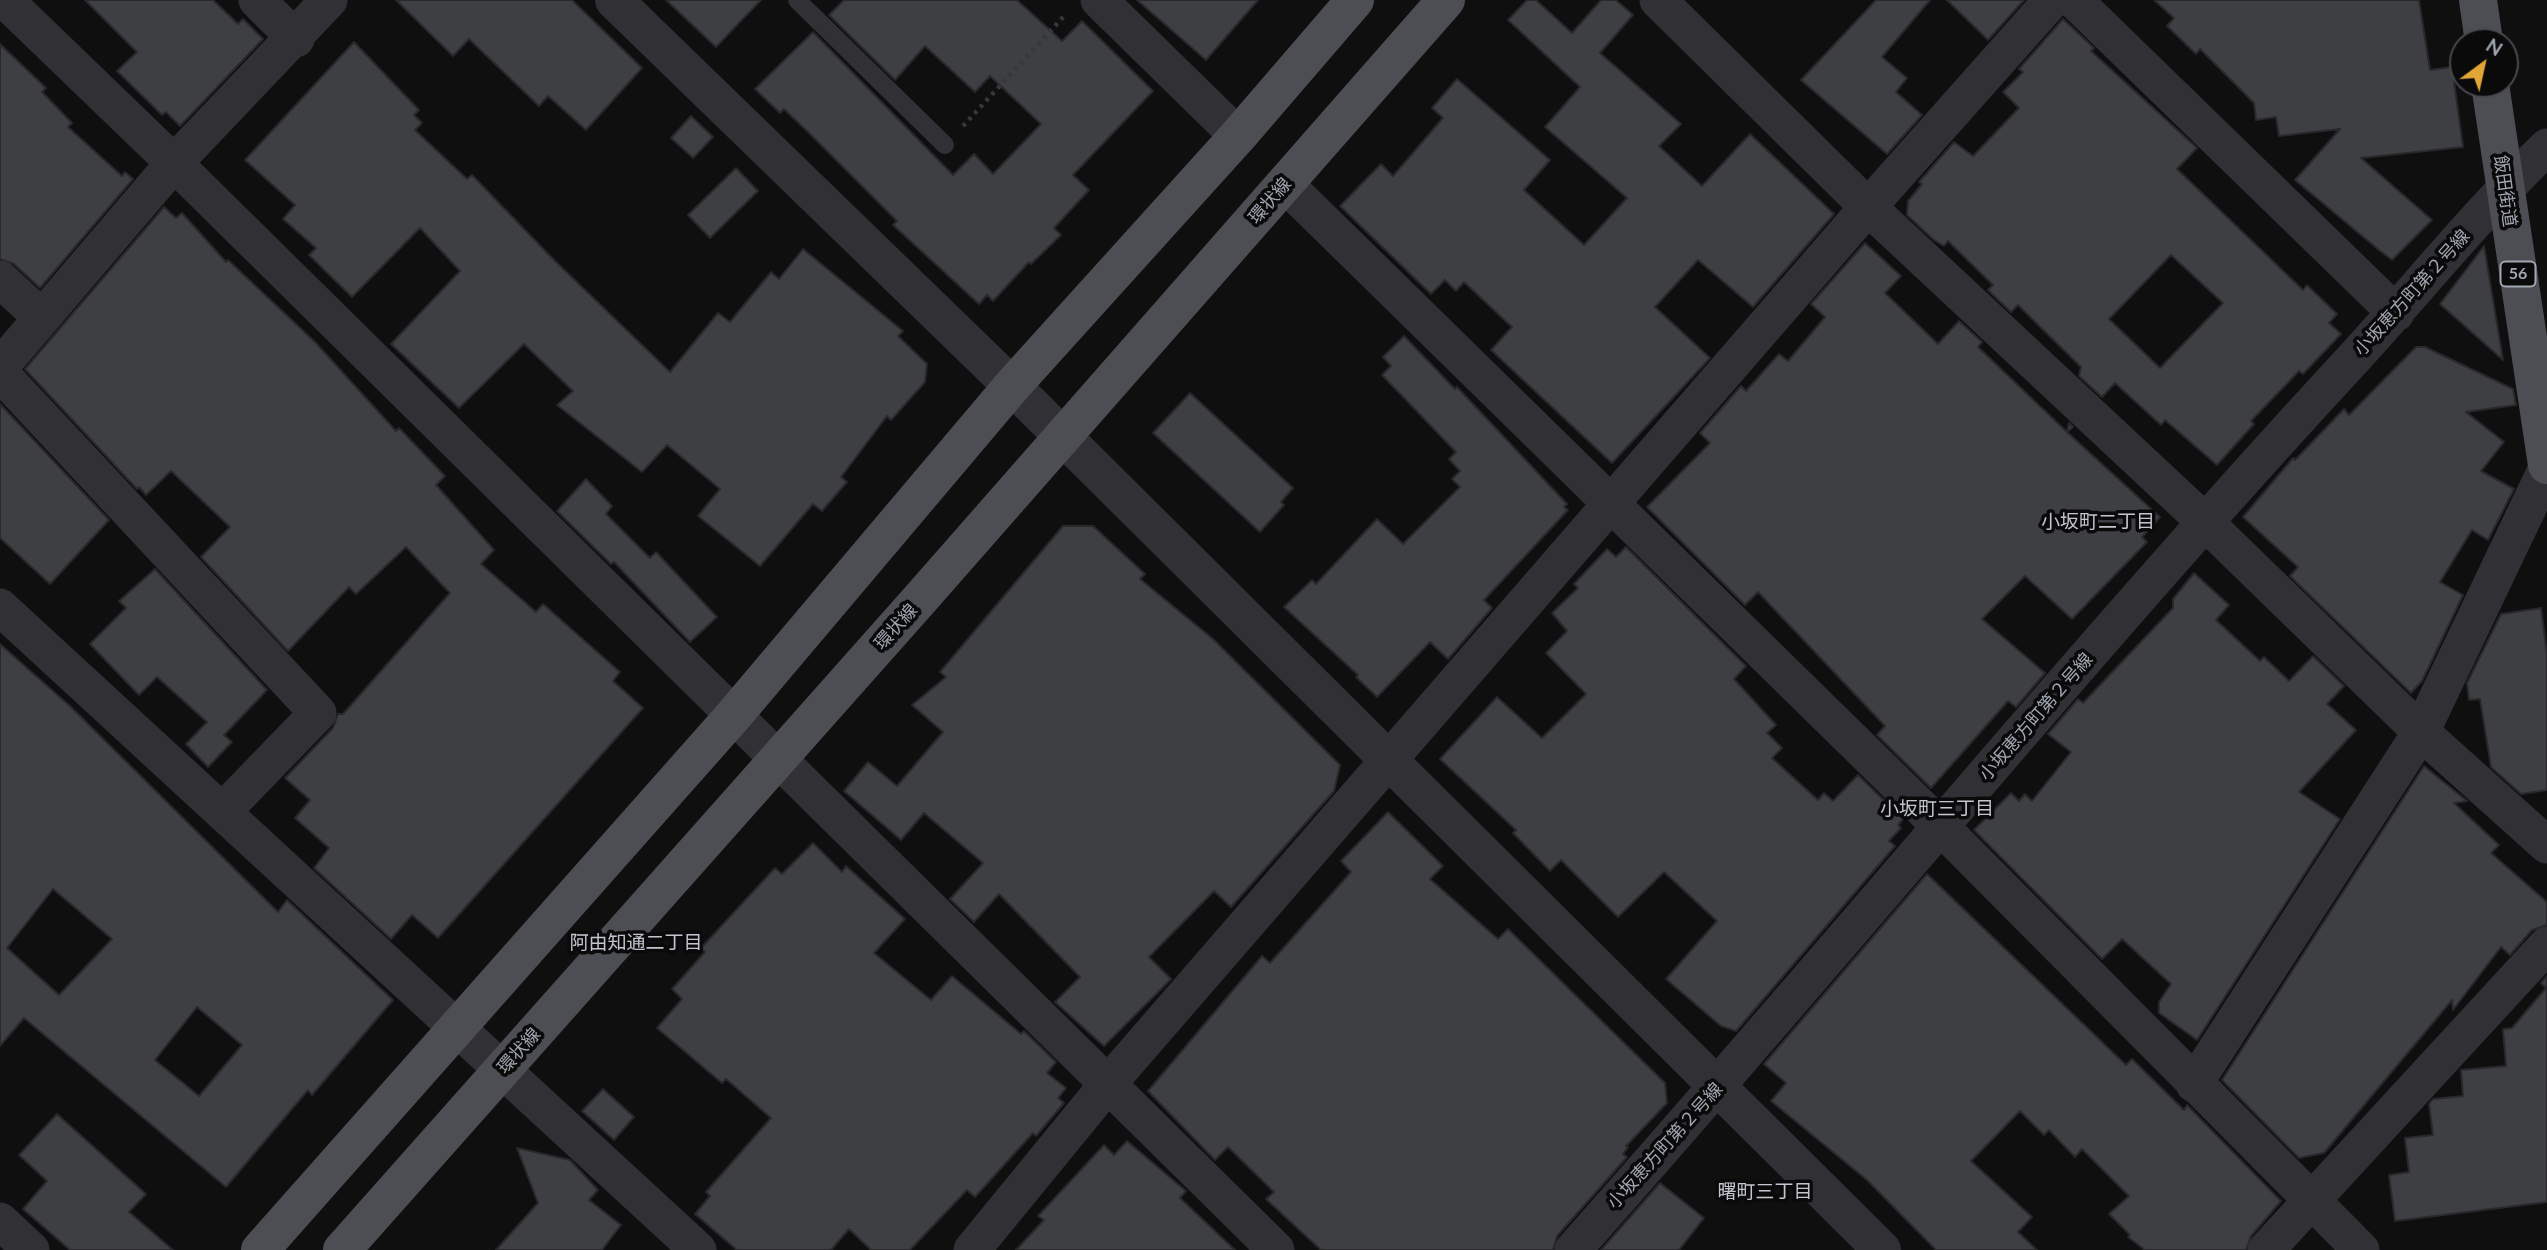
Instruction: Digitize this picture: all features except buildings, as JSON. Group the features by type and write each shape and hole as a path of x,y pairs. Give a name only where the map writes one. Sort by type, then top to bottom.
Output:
{"main road":[{"path":"260,1250 734,715 1012,386 1238,136 1355,0"},
{"name":"環状線","path":"342,1250 779,759 1446,0"},
{"path":"2478,0 2482,28"},
{"name":"飯田街道","path":"2492,98 2547,466"}],"street":[{"path":"5,0 174,163 1276,1250"},
{"path":"257,0 296,38"},
{"path":"222,811 318,713 0,370 174,163 296,38 329,0"},
{"path":"614,0 1012,386 1882,1250"},
{"path":"1658,0 1868,207 2204,521 2421,732 2547,845"},
{"path":"972,1250 1107,1085 1613,505 1868,207 2052,0"},
{"path":"2074,0 2396,313"},
{"path":"1084,5 1238,136"},
{"name":"小坂恵方町第２号線","path":"1573,1250 1719,1086 2204,521 2396,313 2504,188 2547,147"},
{"path":"1285,184 1941,827 2361,1250"},
{"path":"0,279 42,318"},
{"path":"2194,1084 2421,732 2547,466"},
{"path":"0,607 698,1250"},
{"path":"2266,1250 2547,946"},
{"path":"0,1221 31,1250"}],"lane":[{"path":"797,0 945,145"}],"path":[{"path":"945,145 1084,5"}],"district":[{"name":"小坂町二丁目","path":"2098,522"},
{"name":"小坂町三丁目","path":"1937,809"},
{"name":"阿由知通二丁目","path":"636,943"},
{"name":"曙町三丁目","path":"1765,1192"}]}
